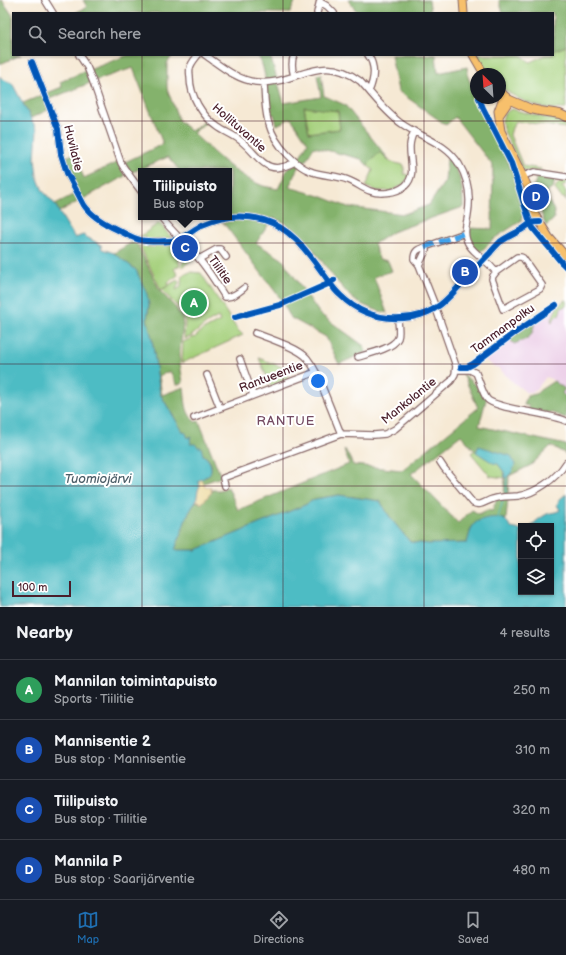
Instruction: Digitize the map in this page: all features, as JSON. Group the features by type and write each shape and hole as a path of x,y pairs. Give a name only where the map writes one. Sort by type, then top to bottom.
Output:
{"highway":[{"path":"506,96 524,106 535,110 564,115"}],"main road":[{"path":"463,0 464,12"},
{"path":"474,56 481,68"},
{"path":"502,104 499,116 499,124 523,176 534,206 534,213 549,236 566,256"}],"street":[{"path":"45,0 52,12"},
{"path":"317,12 320,1 333,12"},
{"path":"81,56 94,82 121,163 138,187"},
{"name":"Hollituvantie","path":"197,56 190,69 190,85 197,103 205,115 217,126 241,141 264,164 276,168 295,162"},
{"path":"206,56 238,77 250,81 264,83 272,82 321,68 332,68 349,74 360,81 394,118 414,132 433,140 447,150 456,160 465,176 469,192 465,233 467,241 496,272"},
{"path":"293,56 292,66 294,76"},
{"path":"369,56 372,65 373,78 369,91"},
{"name":"Huvilatie","path":"32,62 58,128 61,154 67,173 87,210 110,226 138,240 165,241 180,238"},
{"path":"264,83 266,115 272,134 280,147 295,162 308,171 340,177 349,180 371,192 392,192 404,186 409,180 412,172 410,144 414,132"},
{"path":"523,176 534,172 566,177"},
{"path":"232,217 265,220 277,226 296,239 340,295 359,310 378,317 398,319 429,312 436,308 447,299 500,242 539,220"},
{"name":"Tiilitie","path":"164,220 199,259 226,297 229,298 244,288"},
{"path":"180,238 203,225 217,220"},
{"path":"465,233 425,247 416,251 414,254 414,259 419,265 453,353 456,370 472,370 476,373 488,401 498,405 544,414 566,421"},
{"path":"419,265 426,250 425,247"},
{"path":"199,259 217,249 220,249 226,257"},
{"path":"517,257 521,257 542,285 540,289 503,309 492,279 496,272 517,257"},
{"path":"358,357 386,348 393,344 398,338 398,319"},
{"path":"256,333 296,349 306,356 316,372"},
{"path":"240,360 253,395"},
{"name":"Mankolantie","path":"225,486 223,478 341,434 385,434 394,429 451,381 456,370"},
{"name":"Rantueentie","path":"194,418 316,372 341,434"},
{"path":"207,375 220,408"},
{"path":"440,462 473,503 477,505 482,505 493,499 519,496 537,489 556,476 566,463"}],"shaded area":[{"path":"566,299 566,397 562,393 565,389 546,377 536,390 532,393 527,393 509,379 500,369 493,366 484,358"}],"green space":[{"path":"0,0 2,0 12,15 12,56 19,56 0,64"},
{"path":"83,0 296,0 290,12 77,12 87,7"},
{"path":"348,0 429,0 431,12 357,12"},
{"path":"499,0 566,0 566,46 554,51 554,12 503,12"},
{"path":"566,46 566,109 553,109 539,106 512,94 506,90 506,68 483,68 477,56 522,56 530,62 543,56 554,56 554,51"},
{"path":"125,56 172,56 167,63 167,88 179,121 191,131 207,120 208,121 193,133 231,168 177,168 168,157 142,168 138,168 138,170 130,173 125,162 163,144 133,68 94,81 89,70"},
{"path":"258,56 270,56 284,103 321,97 317,75 321,74 324,96 345,105 391,162 380,152 367,165 361,159 314,147 303,165 298,167 289,187 320,196 348,207 404,214 429,205 445,181 447,158 455,168 462,187 463,207 392,232 374,244 379,259 388,261 392,271 374,277 387,313 365,306 352,298 334,278 303,238 284,223 273,218 256,243 282,259 320,314 364,346 366,352 339,364 326,337 291,318 280,298 221,220 232,220 232,168 263,186 278,189 288,168 294,166 308,143 291,118 277,125 274,114 268,116 265,75","holes":["304,107 338,111 340,129 309,133"]},
{"path":"391,56 436,56 438,73 467,67 470,82 470,104 479,104 512,170 524,212 521,221 495,238 479,253 468,240 467,228 492,229 493,166 455,117 446,125 398,91"},
{"path":"85,71 90,83 47,100 50,109 31,118 23,103 62,87 60,82"},
{"path":"304,106 338,111 340,129 309,133"},
{"path":"511,109 547,118 566,120 566,128 516,121 512,128 510,135 523,166 541,169 540,171 523,170 503,129 502,121 504,114"},
{"path":"380,152 391,162 404,165 404,174 410,175 403,185 391,191 378,191 366,187 373,170 367,165"},
{"path":"74,154 84,178 118,162 125,176 59,212 55,204 77,193 63,158"},
{"path":"537,177 555,179 553,188 548,190 549,201 555,211 554,219 546,226 533,188"},
{"path":"561,181 566,181 566,184 562,187 566,191 566,201 555,189"},
{"path":"159,223 172,238 151,240 138,238"},
{"path":"136,240 160,291 176,308 182,318 183,325 180,363 183,383 177,385 170,371 159,376 162,395 184,387 189,415 195,422 199,421 221,477 204,483 201,479 208,476 211,469 211,464 195,446 190,444 190,437 188,438 183,432 160,394 152,339 147,319 149,305 136,270 114,253"},
{"path":"140,242 176,242 193,259 182,267 181,265 184,261 183,258 178,260 180,265 174,269 178,275 168,282 169,285 161,290 139,244"},
{"path":"190,272 201,273 237,329 243,335 182,363 183,342 192,337 194,338 203,330 220,321 218,317 207,323 190,337 184,339 185,323 182,313 162,290 178,280 179,282 176,290 181,287 182,276"},
{"path":"566,299 566,306 561,308 559,316 557,315 552,322 551,321 557,307"},
{"path":"536,321 532,334 528,338 514,344 509,339"},
{"path":"259,358 284,368 289,380 271,387"},
{"path":"463,374 488,397 479,426 566,445 566,454 551,446 531,465 509,476 508,496 504,496 505,478 512,472 479,446 476,452 461,435 411,474 458,523 472,510 479,514 487,510 492,511 497,499 508,498 506,520 492,518 478,521 472,527 467,543 430,544 410,542 391,519 380,501 339,495 315,499 305,505 196,550 175,550 187,516 196,501 201,503 212,490 220,490 228,487 238,510 349,464 344,450 345,449 353,465 402,470 478,408"},
{"path":"554,381 565,389 562,393 566,397 566,418 552,413 528,410 529,406 524,405 527,396 536,394"},
{"path":"475,450 498,464 504,472 505,478 490,476 471,453"}],"sand":[{"path":"201,479 205,487 210,487 212,492 201,504 199,501 196,501 200,485 198,481"}],"water":[{"name":"Tuomiojärvi","path":"0,76 2,79 12,83 37,130 35,159 37,176 43,191 55,204 75,238 83,235 101,245 102,249 114,253 136,270 147,294 149,305 147,319 152,339 160,394 183,432 186,433 188,438 191,436 190,444 195,444 198,447 201,447 203,455 208,459 211,465 211,471 209,474 198,481 200,485 196,501 187,516 175,550 196,550 305,505 315,499 339,495 380,501 391,519 410,542 430,544 467,543 474,524 480,520 489,518 502,518 511,528 518,529 518,595 554,595 554,523 534,523 545,515 560,510 557,505 559,500 566,494 566,607 0,607"},
{"path":"479,446 511,456 515,465 513,471 505,478 504,472 498,464 493,463 476,452"}],"waterway":[{"path":"506,494 507,477"},
{"path":"498,518 503,500"}],"marked path":[{"path":"425,247 465,233"}],"cycle path":[{"path":"32,62 58,129 61,154 67,173 84,205 95,217 134,238 153,241 176,240 202,225 217,220"},
{"path":"481,104 511,163 533,228 566,267"},
{"path":"232,217 256,218 274,224 283,229 299,243 334,289 348,302 364,312 392,318 412,317 435,309 452,294 500,242 531,223 540,222"},
{"path":"235,317 280,305 334,280"},
{"name":"Tammanpolku","path":"461,367 467,367 473,364 513,334 556,305"}],"place":[{"name":"Mannila P","path":"536,197"},
{"name":"Tiilipuisto","path":"185,248"},
{"name":"Mannisentie 2","path":"465,272"},
{"name":"Mannilan toimintapuisto","path":"194,303"}],"district":[{"name":"RANTUE","path":"286,421"}]}
